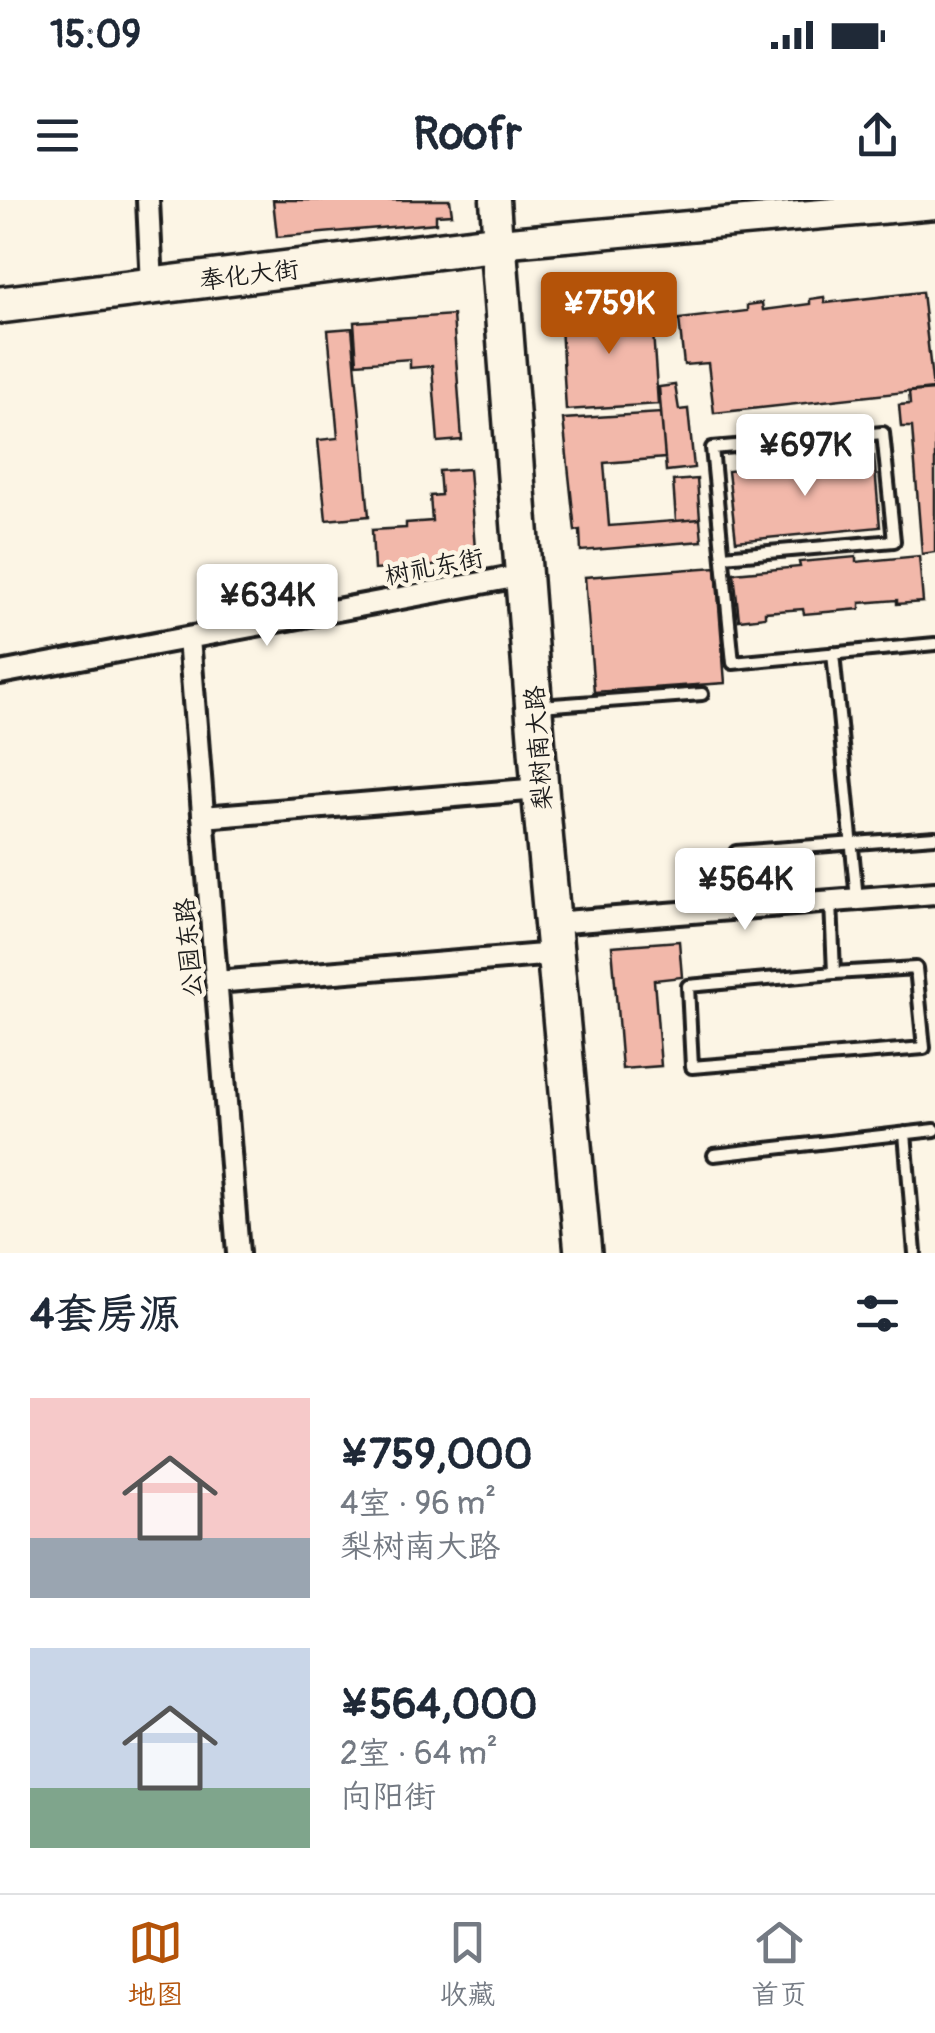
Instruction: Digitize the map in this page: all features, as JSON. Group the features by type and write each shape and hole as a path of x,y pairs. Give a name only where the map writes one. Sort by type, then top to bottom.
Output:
{"highway":[{"name":"奉化大街","path":"0,305 498,243"},
{"name":"梨树南大路","path":"498,243 540,789 583,1253"}],"main road":[{"path":"494,200 498,243 852,206 935,204"}],"street":[{"path":"148,200 152,286"},
{"name":"树礼东街","path":"0,673 524,575"},
{"name":"公园东路","path":"189,638 238,1253"},
{"path":"203,817 540,789"},
{"path":"216,982 831,901 935,893"}],"lane":[{"path":"723,556 894,542 883,433 712,448 733,662 935,644"},
{"path":"833,654 857,899"},
{"path":"534,707 702,694"},
{"path":"736,852 935,837"},
{"path":"831,901 834,973"},
{"path":"916,968 924,1048 692,1067 688,986 834,973 916,968"},
{"path":"714,1156 935,1130"},
{"path":"905,1134 914,1253"}],"building":[{"path":"273,200 450,200 452,214 436,215 436,223 277,237"},
{"path":"922,292 933,389 714,413 708,363 684,365 679,319 747,311 747,305 762,303 763,310 810,304 810,299 824,297 825,303"},
{"path":"651,303 658,404 566,410 560,309"},
{"path":"453,315 462,440 438,442 432,366 410,368 410,359 357,363 354,322"},
{"path":"352,328 369,516 326,520 318,440 338,438 328,330"},
{"path":"675,385 679,410 688,409 694,468 666,471 659,387"},
{"path":"935,390 935,552 922,554 912,427 901,427 899,405 910,404 909,392"},
{"path":"661,413 665,458 604,463 609,526 700,519 702,541 581,551 580,530 575,531 563,419"},
{"path":"874,456 880,527 736,541 728,471"},
{"path":"469,469 476,563 374,570 372,530 406,528 406,523 432,521 430,496 441,495 439,471"},
{"path":"697,479 700,519 676,521 673,481"},
{"path":"919,556 923,602 860,603 860,609 804,614 803,609 765,612 765,617 739,620 734,573 800,567 799,562"},
{"path":"716,567 725,683 594,692 585,577"},
{"path":"679,941 682,977 654,980 661,1066 622,1069 612,946"}]}
